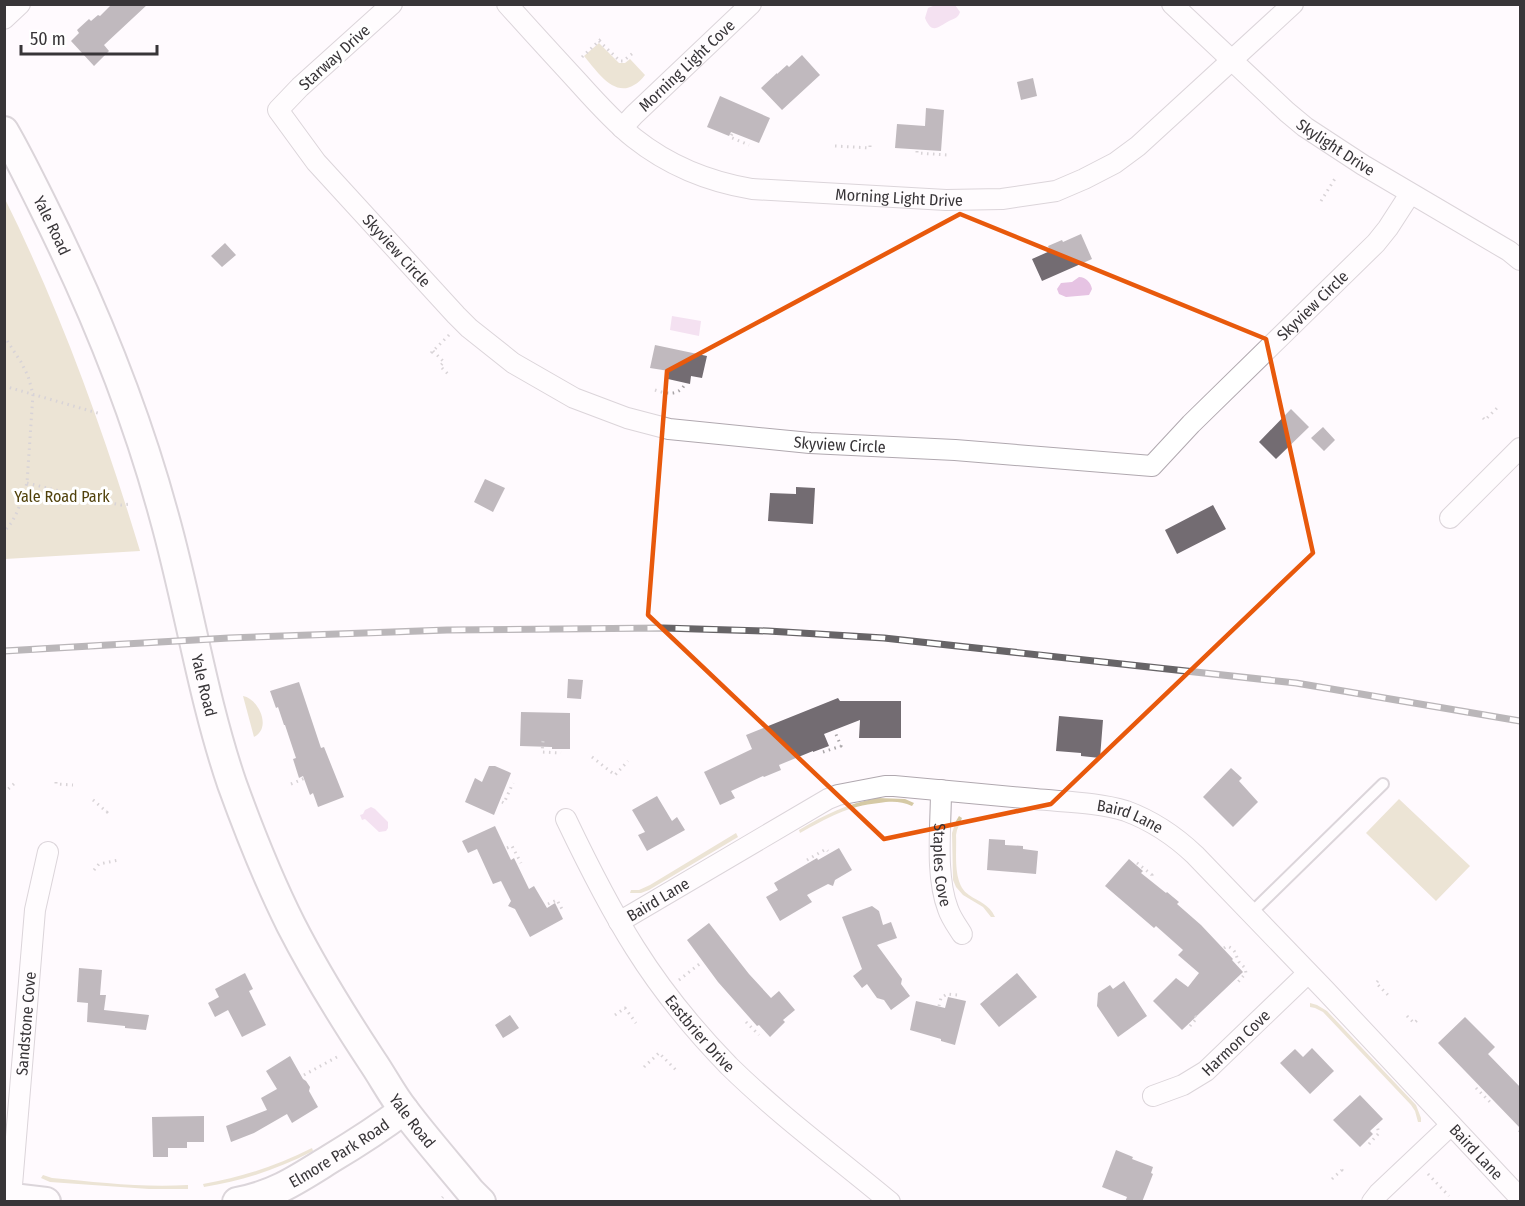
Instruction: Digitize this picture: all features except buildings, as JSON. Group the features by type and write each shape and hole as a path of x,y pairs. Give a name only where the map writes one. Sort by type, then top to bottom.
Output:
{"main road":[{"name":"Yale Road","path":"4,131 61,242 114,366 137,429 164,513 213,721 249,830 290,922 341,1015 404,1110 481,1202"},
{"name":"Elmore Park Road","path":"237,1202 258,1197 291,1184 377,1130 404,1110"},
{"path":"8,1197 46,1202"}],"street":[{"path":"4,19 20,4"},
{"name":"Starway Drive","path":"278,110 300,87 392,4"},
{"name":"Morning Light Drive","path":"507,4 622,128 646,147 698,174 733,186 768,190 927,199 1002,199 1056,191 1084,179 1114,163 1138,146 1293,4"},
{"name":"Morning Light Cove","path":"622,128 751,4"},
{"name":"Skylight Drive","path":"1172,4 1305,127 1410,194 1521,260"},
{"name":"Skyview Circle","path":"278,110 316,162 442,300 469,328 513,363 574,398 647,424 669,429 810,443 955,450 1152,466 1191,424 1376,243 1410,194"},
{"path":"1450,518 1521,448"},
{"name":"Baird Lane","path":"619,922 838,795 885,786 1086,804 1128,812 1162,828 1183,843 1521,1198"},
{"name":"Staples Cove","path":"941,790 941,881 948,910 962,934"},
{"name":"Eastbrier Drive","path":"566,819 619,922 658,982 686,1018 728,1065 755,1090 890,1202"},
{"name":"Sandstone Cove","path":"8,1197 35,910 48,852"},
{"name":"Harmon Cove","path":"1153,1096 1183,1085 1206,1071 1308,973"},
{"path":"1372,1202 1451,1125"}],"lane":[{"path":"1251,913 1383,784"}],"path":[{"path":"582,57 600,40 620,61 624,62 633,53"},
{"path":"732,134 730,137 749,145"},
{"path":"835,146 870,148 870,143"},
{"path":"917,151 917,153 948,155"},
{"path":"1321,201 1336,177"},
{"path":"448,374 440,366 444,362 432,352 450,334"},
{"path":"4,336 28,376 33,394 27,483 18,510 4,532"},
{"path":"655,390 676,393 685,384"},
{"path":"4,386 101,414"},
{"path":"1483,418 1485,420 1499,406"},
{"path":"27,483 100,501 121,505 130,504"},
{"path":"823,753 841,746 835,732"},
{"path":"543,741 542,752 561,753"},
{"path":"592,757 615,776 628,761"},
{"path":"291,784 305,778"},
{"path":"4,792 17,781"},
{"path":"56,782 56,784 73,785"},
{"path":"501,802 504,803 513,783"},
{"path":"93,800 106,812 108,810"},
{"path":"507,848 512,846 520,863"},
{"path":"807,860 826,849 828,852"},
{"path":"94,870 99,864 119,860"},
{"path":"1137,863 1152,875 1150,878"},
{"path":"548,904 557,900 562,909"},
{"path":"1224,948 1231,947 1245,968 1246,973 1238,982"},
{"path":"675,983 702,962"},
{"path":"1378,981 1376,983 1390,997"},
{"path":"939,1006 941,998 947,994 957,995"},
{"path":"615,1015 625,1008 636,1023"},
{"path":"1190,1026 1197,1018 1193,1014"},
{"path":"1407,1016 1414,1023 1420,1018"},
{"path":"746,1022 759,1035"},
{"path":"644,1067 659,1053 677,1071"},
{"path":"304,1076 337,1057"},
{"path":"1476,1088 1491,1101"},
{"path":"1368,1144 1379,1133 1377,1126"},
{"path":"1332,1179 1342,1170 1340,1168"},
{"path":"1427,1173 1449,1196"},
{"path":"438,1202 443,1197"}],"highlighted area":[{"path":"960,214 1266,339 1313,553 1051,804 884,839 648,615 667,371"}],"green space":[{"path":"599,43 619,63 625,63 630,59 645,75 637,83 627,88 619,88 606,81 584,56"},
{"name":"Yale Road Park","path":"4,197 62,326 111,460 140,551 5,559"},
{"path":"243,696 254,702 263,721 259,733 254,737"},
{"path":"877,798 905,799 914,803 912,806 900,802 888,802 857,807 800,833 799,830 828,814"},
{"path":"1399,799 1470,866 1436,901 1366,833"},
{"path":"959,816 962,818 956,835 956,859 960,884 969,895 987,906 995,917 991,917 983,907 963,895 953,880 952,833"},
{"path":"736,833 738,837 649,890 630,893 631,890 639,890 650,885"},
{"path":"1310,1003 1327,1011 1416,1105 1421,1122 1418,1122 1411,1105 1323,1012 1310,1007"},
{"path":"312,1148 313,1151 273,1169 246,1178 204,1187 203,1184 259,1170"},
{"path":"43,1175 52,1178 120,1184 188,1185 188,1189 149,1189 50,1182 41,1178"}],"shaded area":[{"path":"955,5 960,12 958,16 936,28 930,26 925,18 928,8"},
{"path":"1079,277 1086,279 1091,285 1089,295 1066,297 1059,294 1057,289 1061,283 1072,282"},
{"path":"672,316 701,321 699,336 670,330"},
{"path":"371,807 388,822 386,831 379,832 365,819 362,820 360,815"}],"railway":[{"path":"4,651 229,638 447,630 663,628 768,631 884,638 1296,683 1520,721"}]}
